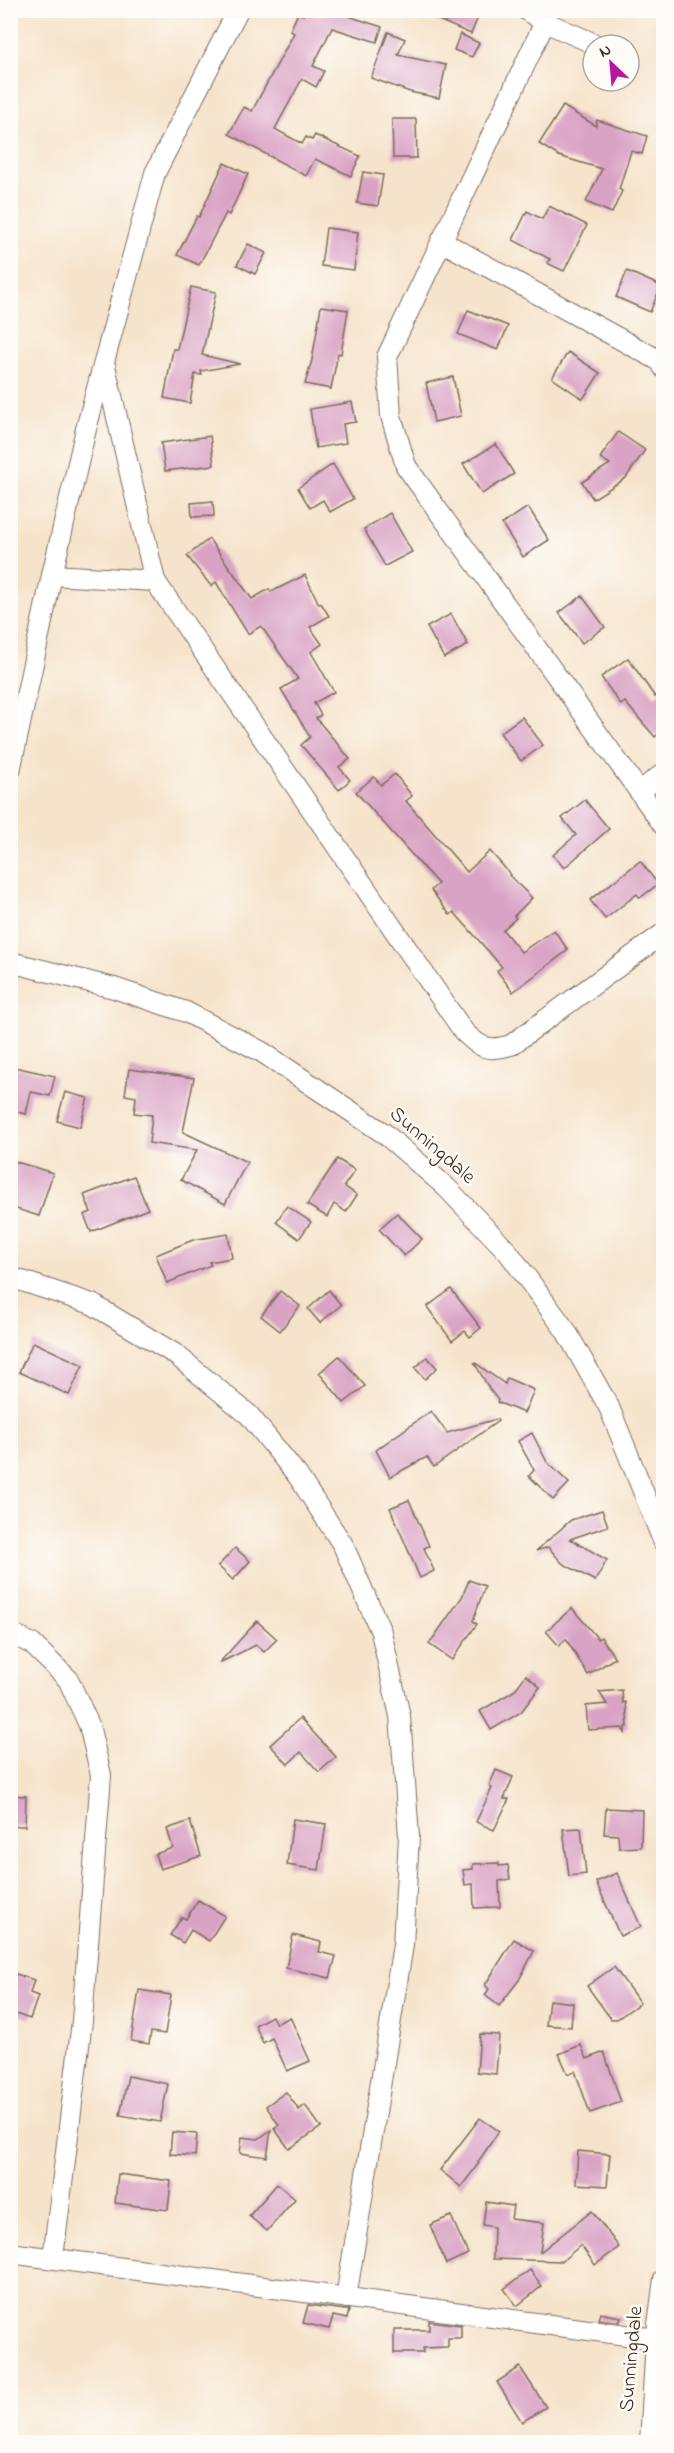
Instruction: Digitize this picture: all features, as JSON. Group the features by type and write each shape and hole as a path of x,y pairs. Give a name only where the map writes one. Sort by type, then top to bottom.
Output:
{"street":[{"path":"10,771 52,574 104,362 155,173 238,10"},
{"path":"526,10 545,22 581,38"},
{"path":"545,22 387,357 391,416 406,466 663,826"},
{"path":"441,241 662,363"},
{"path":"104,362 155,581 464,1032 478,1046 494,1050 511,1045 663,933"},
{"path":"52,574 155,581"},
{"path":"640,791 663,773"},
{"name":"Sunningdale","path":"10,962 114,988 186,1012 262,1052 385,1134 446,1187 508,1252 566,1331 609,1407 663,1543"},
{"path":"10,1277 92,1304 175,1354 249,1416 298,1476 343,1545 381,1632 400,1716 409,1836 403,1945 346,2298"},
{"path":"10,1633 32,1644 68,1679 88,1725 101,1775 82,2020 53,2258"},
{"path":"10,2253 660,2340"},
{"name":"Sunningdale","path":"650,2442 660,2340 663,2279"}],"building":[{"path":"306,10 330,10 382,27 377,42 332,28 313,66 324,71 316,87 302,79 275,129 302,144 306,137 312,140 315,135 360,156 351,176 315,159 306,176 229,134 244,107 252,111 294,33 290,31 298,13 303,15"},
{"path":"415,10 468,10 479,15 471,34"},
{"path":"388,32 405,39 398,55 446,65 439,98 410,92 371,78"},
{"path":"460,34 479,43 472,57 454,50"},
{"path":"563,106 596,126 597,120 647,136 642,154 631,151 619,189 622,191 612,213 586,202 602,169 559,156 539,144"},
{"path":"392,119 416,119 417,158 393,158"},
{"path":"224,163 248,174 229,215 226,213 199,265 177,255 197,216 199,217"},
{"path":"363,172 383,175 378,206 357,203"},
{"path":"549,206 587,225 564,271 547,263 550,259 513,240 527,211 542,219"},
{"path":"326,228 358,232 354,270 321,266"},
{"path":"248,244 266,253 255,274 237,265"},
{"path":"627,271 661,286 650,312 616,297"},
{"path":"191,287 216,292 202,355 240,364 201,371 202,375 195,374 190,403 164,398 173,349 177,349"},
{"path":"321,306 348,310 341,354 338,353 331,389 305,384 312,360"},
{"path":"468,310 508,326 498,350 458,334"},
{"path":"568,352 600,373 583,399 552,378"},
{"path":"453,377 461,416 434,422 426,383"},
{"path":"352,402 356,422 343,424 346,443 316,448 310,409"},
{"path":"618,432 645,450 626,478 593,499 582,482 610,464 600,458"},
{"path":"210,436 214,465 165,471 161,443"},
{"path":"496,444 514,474 482,494 463,464"},
{"path":"333,464 353,499 330,512 323,500 310,508 298,488"},
{"path":"213,501 214,516 192,517 191,503"},
{"path":"528,507 549,540 523,557 502,524"},
{"path":"390,513 412,552 385,566 364,529"},
{"path":"209,539 252,599 269,589 271,592 305,575 319,604 321,603 329,616 310,627 322,644 311,652 334,692 314,703 321,715 316,718 350,759 339,767 350,780 339,790 301,745 310,737 281,689 298,679 261,626 248,634 216,582 211,586 187,556"},
{"path":"582,596 605,627 582,643 559,613"},
{"path":"451,614 468,645 444,658 427,627"},
{"path":"628,658 655,697 663,689 663,730 655,737 625,702 621,705 601,677"},
{"path":"522,717 543,745 521,761 500,733"},
{"path":"395,774 412,796 406,801 467,872 490,851 509,875 532,898 503,930 521,952 554,930 568,950 513,992 497,971 502,967 454,912 450,915 431,890 438,884 356,792 374,777 381,785"},
{"path":"585,800 609,829 564,868 553,855 576,835 562,818"},
{"path":"640,861 658,884 640,898 637,894 605,919 590,900"},
{"path":"10,1066 55,1076 50,1096 31,1092 26,1114 10,1110"},
{"path":"129,1069 194,1078 183,1132 247,1162 225,1204 181,1180 197,1150 149,1143 152,1115 134,1113 136,1097 125,1095"},
{"path":"65,1092 88,1098 80,1127 57,1121"},
{"path":"337,1159 355,1170 344,1186 357,1195 346,1212 334,1204 327,1217 307,1205"},
{"path":"10,1160 53,1173 39,1216 10,1207"},
{"path":"134,1176 148,1209 91,1232 84,1215 91,1212 84,1195"},
{"path":"287,1206 311,1222 299,1239 276,1222"},
{"path":"397,1213 422,1239 404,1256 379,1229"},
{"path":"228,1234 232,1258 209,1262 211,1265 167,1283 156,1255 193,1240"},
{"path":"451,1289 481,1328 470,1337 465,1331 452,1341 427,1307"},
{"path":"329,1290 341,1305 320,1323 308,1309"},
{"path":"280,1291 300,1306 280,1331 261,1316"},
{"path":"33,1342 83,1365 69,1395 19,1372"},
{"path":"339,1356 365,1386 344,1403 319,1373"},
{"path":"427,1357 437,1368 425,1379 415,1368"},
{"path":"474,1362 505,1384 507,1378 534,1390 524,1413 497,1402 498,1400"},
{"path":"431,1411 447,1433 497,1419 498,1421 434,1467 427,1457 390,1477 376,1450"},
{"path":"532,1433 547,1462 569,1483 553,1500 529,1476 534,1470 518,1441"},
{"path":"409,1500 429,1546 424,1548 434,1571 420,1578 390,1508"},
{"path":"602,1510 608,1526 570,1539 607,1560 595,1581 562,1563 548,1547 536,1551 571,1520"},
{"path":"235,1548 250,1561 233,1580 218,1566"},
{"path":"469,1580 485,1586 473,1621 477,1624 452,1660 429,1644 462,1597"},
{"path":"572,1608 598,1639 601,1637 615,1658 588,1675 566,1639 559,1646 546,1631"},
{"path":"257,1621 277,1639 264,1652 256,1645 219,1663"},
{"path":"526,1675 540,1687 521,1712 491,1730 480,1711 514,1691"},
{"path":"622,1690 623,1703 626,1702 628,1727 625,1727 625,1733 622,1728 588,1730 586,1706 607,1704 599,1692"},
{"path":"300,1718 336,1757 319,1772 301,1752 288,1764 270,1745"},
{"path":"496,1770 513,1777 504,1799 509,1799 494,1830 476,1822 492,1788 489,1786"},
{"path":"10,1795 26,1796 25,1826 10,1826"},
{"path":"606,1808 642,1810 641,1847 619,1848 618,1835 604,1834"},
{"path":"293,1819 326,1824 319,1870 287,1865"},
{"path":"190,1821 201,1856 160,1869 155,1854 173,1848 167,1829"},
{"path":"581,1828 586,1874 569,1876 563,1829"},
{"path":"499,1863 499,1866 508,1865 510,1879 499,1881 500,1907 474,1908 473,1884 465,1885 463,1870 473,1869 473,1864"},
{"path":"617,1873 641,1927 620,1936 596,1882"},
{"path":"198,1900 225,1916 209,1941 191,1930 183,1943 170,1935 182,1917 186,1919"},
{"path":"293,1935 321,1942 319,1952 336,1956 330,1978 286,1968"},
{"path":"514,1939 534,1951 519,1980 499,2006 485,1995 489,1989 485,1985"},
{"path":"614,1967 640,2003 617,2019 611,2019 587,1986"},
{"path":"10,1972 34,1980 30,1993 38,1996 30,2019 10,2012"},
{"path":"139,1990 171,1995 165,2034 151,2032 149,2044 131,2041"},
{"path":"549,2000 573,2003 571,2027 546,2025"},
{"path":"272,2016 276,2024 290,2017 310,2061 287,2071 272,2038 263,2043 255,2025"},
{"path":"480,2034 499,2035 496,2074 477,2072"},
{"path":"581,2045 587,2059 604,2052 621,2102 590,2113 575,2071 568,2074 559,2054"},
{"path":"128,2076 168,2084 160,2122 120,2115"},
{"path":"286,2092 299,2110 305,2105 321,2127 289,2149 274,2128 279,2125 266,2106"},
{"path":"480,2118 499,2131 461,2187 440,2170"},
{"path":"271,2130 267,2157 240,2153 242,2137 258,2139"},
{"path":"172,2132 197,2134 195,2156 170,2154"},
{"path":"578,2151 610,2154 607,2186 576,2184"},
{"path":"118,2174 171,2181 168,2210 115,2203"},
{"path":"277,2184 295,2199 267,2231 249,2216"},
{"path":"486,2202 513,2206 511,2219 544,2223 540,2252 592,2211 619,2247 595,2265 581,2245 562,2261 493,2259 494,2227 483,2225"},
{"path":"451,2216 468,2254 446,2264 430,2225"},
{"path":"530,2270 542,2286 517,2306 504,2289"},
{"path":"308,2305 349,2310 347,2319 333,2316 329,2329 303,2323"},
{"path":"600,2313 621,2317 620,2322 598,2319"},
{"path":"429,2321 461,2325 461,2338 448,2338 448,2347 423,2348 423,2353 394,2353 394,2330 429,2330"},
{"path":"520,2367 546,2407 522,2422 497,2382"}]}
